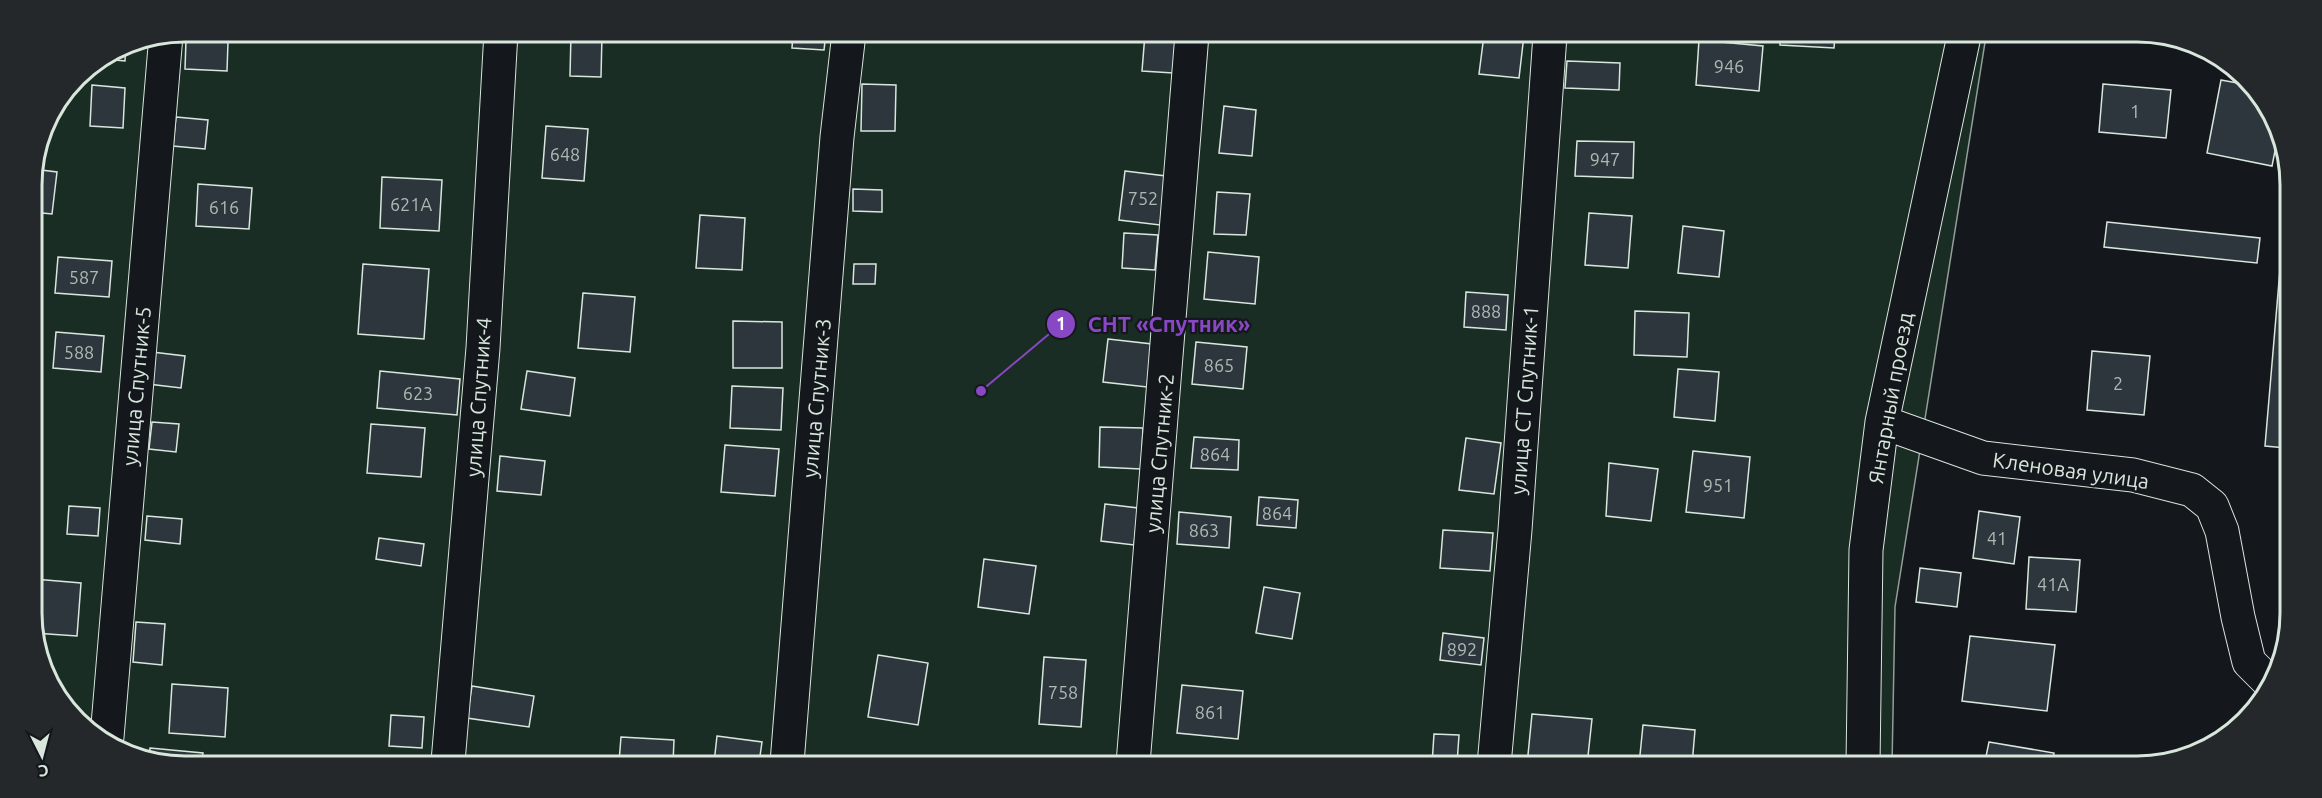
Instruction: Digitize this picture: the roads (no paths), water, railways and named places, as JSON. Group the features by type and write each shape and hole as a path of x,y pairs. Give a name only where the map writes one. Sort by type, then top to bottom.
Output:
{"street":[{"name":"улица Спутник-4","path":"449,756 483,348 500,42"},
{"name":"улица Спутник-3","path":"788,756 836,149 848,42"},
{"name":"улица Спутник-2","path":"1134,756 1191,42"},
{"name":"улица СТ Спутник-1","path":"1495,756 1515,530 1550,42"},
{"name":"Янтарный проезд","path":"1863,756 1866,550 1882,422 1963,42"},
{"name":"улица Спутник-5","path":"107,733 165,43"},
{"name":"Кленовая улица","path":"1882,422 1983,458 2133,475 2192,490 2212,506 2223,531 2238,617 2249,662 2264,677"}],"place":[{"name":"СНТ «Спутник»","path":"981,391"}]}
